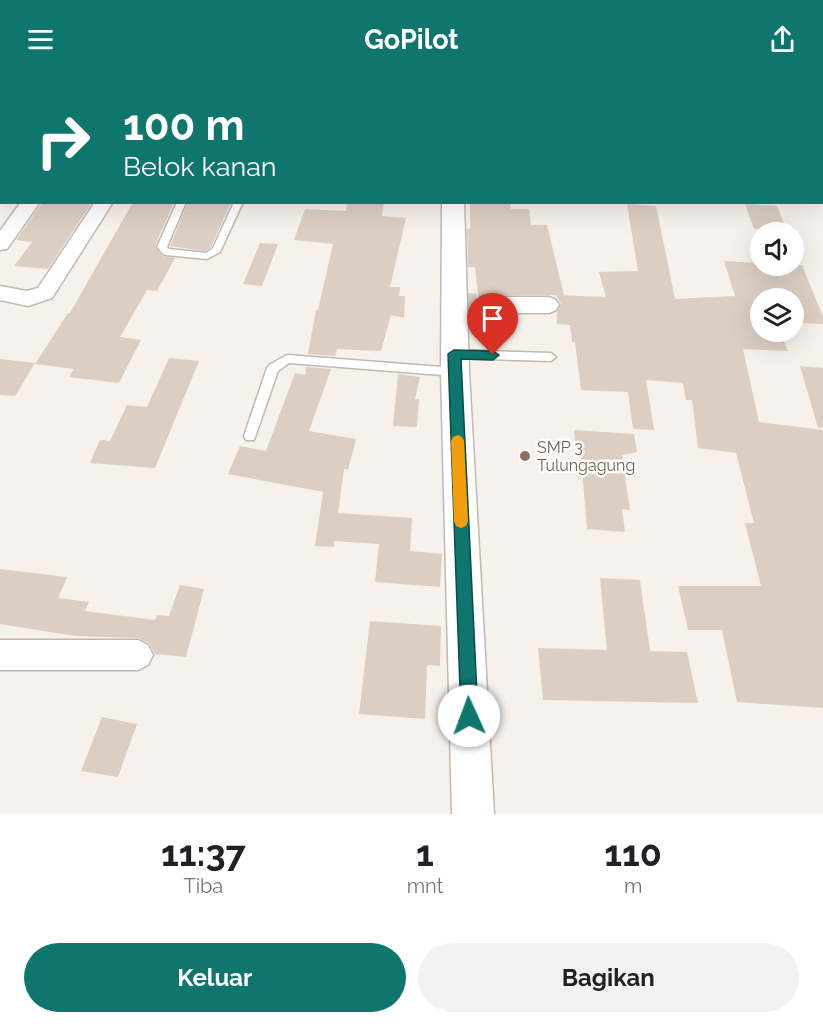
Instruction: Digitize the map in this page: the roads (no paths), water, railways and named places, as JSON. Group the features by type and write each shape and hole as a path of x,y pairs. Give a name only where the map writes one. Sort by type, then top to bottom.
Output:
{"street":[{"path":"0,244 30,204"},
{"path":"0,293 28,299 45,293 103,204"},
{"path":"453,204 455,363 473,814"},
{"path":"500,305 549,305"},
{"path":"0,655 138,656"}],"lane":[{"path":"181,204 162,247 166,252 207,256 217,250 238,204"},
{"path":"250,436 273,368 287,359 455,363 551,357"}],"tunnel":[{"path":"454,304 500,305"}],"place":[{"name":"SMP 3 Tulungagung","path":"525,456"}]}
